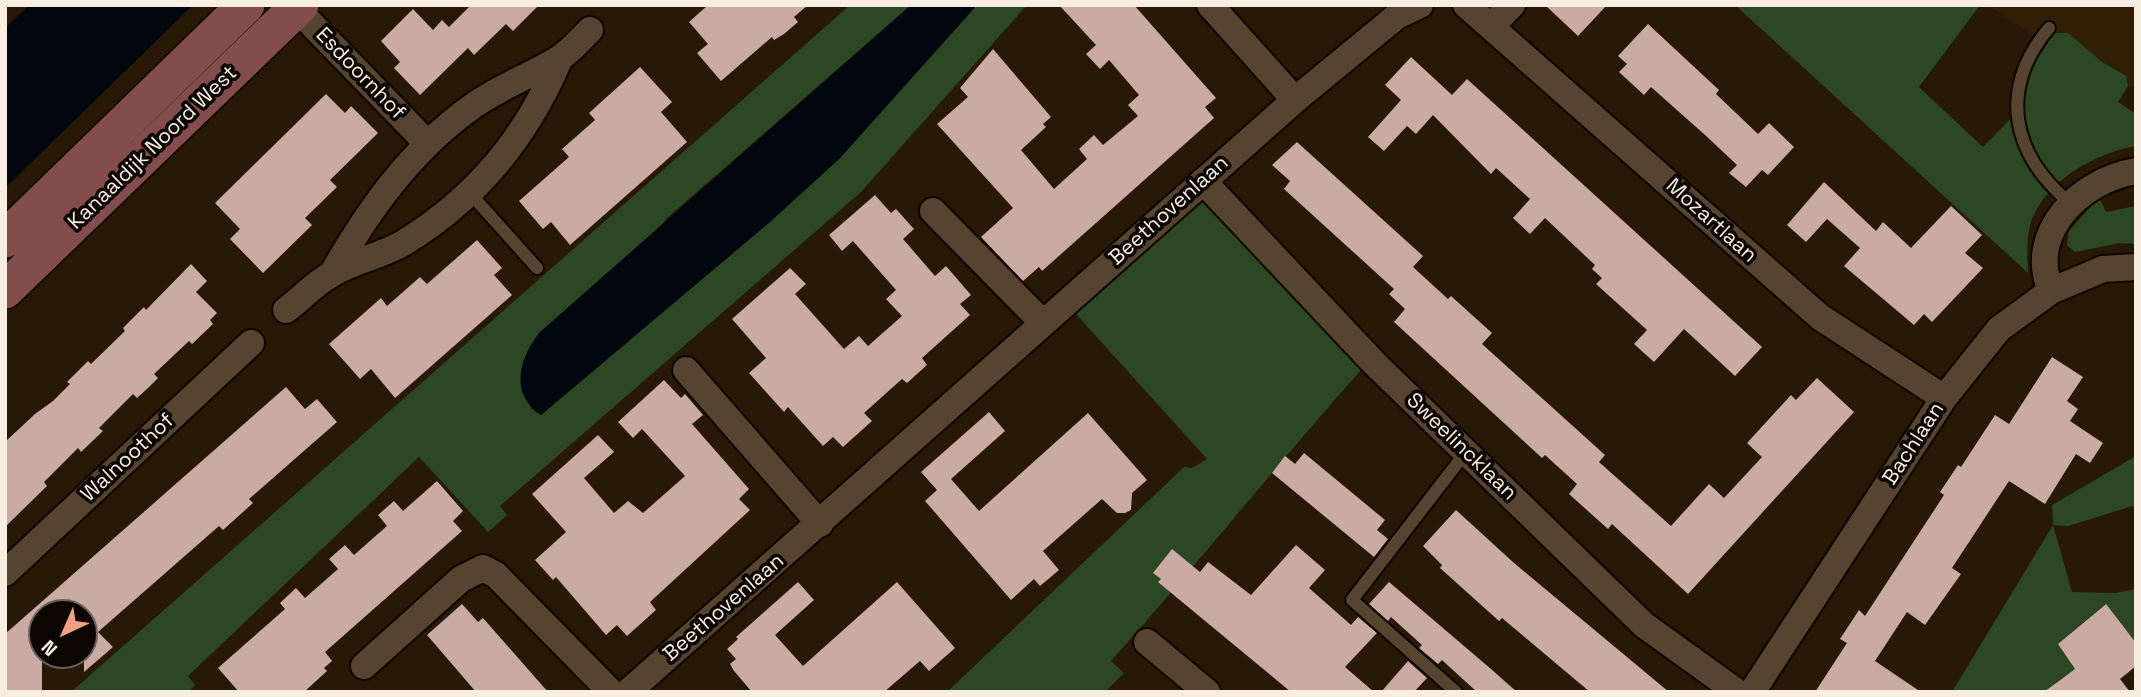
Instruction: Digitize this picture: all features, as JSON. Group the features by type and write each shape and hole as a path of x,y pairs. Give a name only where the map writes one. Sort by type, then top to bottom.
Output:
{"main road":[{"name":"Kanaaldijk Noord West","path":"5,239 246,5"},
{"name":"Kanaaldijk Noord West","path":"5,290 297,6"}],"street":[{"path":"1210,5 1295,100"},
{"name":"Beethovenlaan","path":"628,692 1295,100 1397,16 1420,5"},
{"path":"1466,5 1492,25 1512,5"},
{"name":"Esdoornhof","path":"297,6 427,143"},
{"name":"Mozartlaan","path":"1492,25 1820,317 1944,398"},
{"path":"331,274 365,215 427,143 473,106 560,58 590,30"},
{"path":"286,310 331,274 402,244 440,218 469,192 506,155 541,102 560,58"},
{"path":"2051,291 2043,263 2044,253 2052,230 2070,203 2095,184 2136,171"},
{"name":"Sweelincklaan","path":"1203,181 1355,344 1644,625 1737,692"},
{"path":"933,211 1043,323"},
{"name":"Bachlaan","path":"1752,692 1944,398 1999,329 2051,291 2103,269 2136,267"},
{"name":"Walnoothof","path":"5,573 250,343"},
{"path":"686,370 820,524"},
{"path":"364,666 461,579 483,568 496,575 611,692"},
{"path":"1147,642 1207,692"}],"lane":[{"path":"2049,28 2029,54 2021,71 2017,115 2036,168 2070,203"},
{"path":"469,192 537,268"},
{"path":"1456,692 1352,600 1466,452"}],"shaded area":[{"path":"29,5 193,5 5,188 5,28"},
{"path":"911,5 977,5 840,158 771,221 541,415 531,406 524,397 521,375 527,353 540,332"},
{"path":"1987,5 2136,5 2136,82 2132,88 2128,86 2126,76 2102,63 2082,45 2013,116 2010,85 2020,57 2034,35"}],"green space":[{"path":"850,5 911,5 667,218 530,408 541,415 771,221 840,158 977,5 1027,5 861,192 500,506 507,515 488,532 419,457 188,676 195,685 189,692 71,692"},
{"path":"1735,5 1980,5 1919,87 1983,147 2013,116 2035,56 2047,38 2056,33 2068,33 2102,62 2126,76 2128,86 2118,102 2136,114 2136,146 2090,162 2061,180 2049,192 2039,205 2030,225 2027,246 2028,273"},
{"path":"1207,195 1369,361 1111,661 1124,673 1105,692 947,692 1184,467 1192,468 1207,459 1076,314"},
{"path":"2099,197 2106,212 2136,206 2136,244 2120,243 2075,252 2067,245 2069,231"},
{"path":"2136,456 2136,505 2068,526 2053,525 2052,505"},
{"path":"2053,525 2072,592 2115,593 2136,589 2136,643 2105,604 2058,644 2075,669 2055,683 2061,692 1952,692"}],"building":[{"path":"471,5 539,5 513,31 506,24 474,55 468,48 420,95 394,68 400,62 381,41 413,9 433,30 442,20 449,27"},
{"path":"708,5 808,5 794,17 798,22 774,40 772,37 721,81 697,53 708,44 689,22"},
{"path":"1059,5 1134,5 1216,98 1205,107 1214,118 1042,271 1039,267 1023,281 981,237 1013,208 937,124 968,97 960,88 993,49 1051,117 1043,124 1046,127 1021,150 1054,189 1087,159 1079,149 1094,135 1103,145 1138,116 1128,105 1139,95 1109,60 1100,69 1086,54 1096,45"},
{"path":"1545,5 1607,5 1578,36"},
{"path":"1648,24 1719,90 1716,94 1758,134 1769,123 1794,147 1768,175 1762,170 1746,187 1729,173 1737,165 1704,134 1651,87 1644,95 1619,72 1627,64 1618,56"},
{"path":"1411,57 1452,95 1467,79 1762,347 1735,376 1684,329 1654,362 1634,344 1647,330 1596,284 1602,278 1592,269 1595,265 1545,218 1530,234 1513,218 1530,199 1496,168 1491,174 1433,115 1416,134 1407,126 1384,151 1368,137 1401,100 1385,85"},
{"path":"640,67 672,102 661,112 687,142 570,245 551,222 543,229 519,201 569,157 562,149 595,120 589,113"},
{"path":"326,94 345,113 351,106 378,133 330,180 337,187 305,218 312,225 263,273 230,239 240,229 215,203"},
{"path":"1297,142 1423,256 1413,267 1448,299 1451,296 1492,333 1482,344 1605,455 1599,462 1671,526 1709,484 1724,498 1762,457 1747,443 1791,395 1796,400 1817,378 1854,412 1688,594 1612,524 1608,529 1569,494 1577,484 1545,455 1542,458 1394,322 1405,309 1389,294 1394,289 1284,189 1290,181 1272,165"},
{"path":"1824,182 1876,231 1883,222 1911,248 1951,206 1982,235 1965,253 1983,268 1932,322 1924,314 1914,325 1844,266 1860,248 1827,219 1806,242 1787,225"},
{"path":"875,195 891,213 896,209 914,229 903,239 935,276 946,266 971,295 960,304 970,315 922,358 927,365 907,383 902,379 864,413 872,421 843,447 833,437 823,446 788,407 784,412 749,373 766,358 732,319 790,268 806,284 795,294 844,349 859,336 868,346 902,316 886,299 896,290 853,241 842,251 829,235"},
{"path":"477,240 502,268 494,275 512,295 395,398 371,369 360,379 329,344 381,298 387,306 420,277 427,284"},
{"path":"191,264 207,281 196,292 217,313 210,320 213,324 192,344 189,341 154,374 158,378 137,398 133,394 99,428 103,431 81,452 78,448 44,482 47,486 5,527 5,442 53,401 88,361 91,364 125,331 123,328 144,307 146,310"},
{"path":"2052,357 2083,377 2067,401 2078,409 2070,421 2103,443 2090,463 2076,454 2045,504 2009,481 1952,568 1961,574 1925,625 1907,612 1875,661 1921,692 1815,692 1847,643 1840,639 1859,610 1865,616 1944,495 1940,492 1958,465 1961,467 1995,415 2009,424"},
{"path":"664,380 681,398 685,394 703,415 692,424 749,489 739,499 750,510 650,602 656,610 627,636 617,625 606,635 556,577 553,580 535,560 566,532 532,494 598,435 614,452 584,478 614,513 628,501 643,513 685,476 642,429 633,438 618,422"},
{"path":"286,387 305,409 317,399 337,422 249,499 253,503 223,530 219,526 98,632 98,599 45,599"},
{"path":"989,412 1005,431 951,479 979,511 1088,413 1147,480 1132,493 1131,510 1117,513 1102,499 1043,551 1059,570 1040,586 1034,579 1011,600 925,501 937,490 921,472"},
{"path":"1304,453 1385,520 1377,530 1388,539 1374,557 1272,473 1285,456 1295,464"},
{"path":"437,481 463,511 453,521 462,531 325,652 332,661 324,668 327,671 304,692 239,692 218,668 285,609 280,603 296,588 305,598 338,569 329,559 345,545 354,555 387,526 378,515 394,501 403,511"},
{"path":"1456,510 1514,563 1669,692 1590,692 1502,618 1499,621 1440,568 1442,565 1423,546"},
{"path":"1296,545 1325,570 1309,588 1351,625 1358,617 1377,633 1345,667 1374,692 1291,692 1158,582 1161,579 1153,573 1172,549 1200,572 1208,562 1251,595"},
{"path":"798,582 814,600 775,635 803,666 897,582 955,648 929,671 920,661 884,692 752,692 734,671 730,664 736,659 727,649 738,639 736,637"},
{"path":"1389,582 1517,692 1477,692 1442,660 1438,664 1419,648 1422,645 1391,617 1388,621 1369,604"},
{"path":"462,604 478,622 483,618 548,692 476,692 427,635"},
{"path":"2106,604 2136,643 2136,666 2120,679 2130,692 2044,692 2075,669 2058,644"},
{"path":"28,614 28,669 42,669 42,692 5,692 5,634"},
{"path":"98,632 113,647 98,660"},
{"path":"1408,661 1427,678 1414,692 1381,692"}]}
